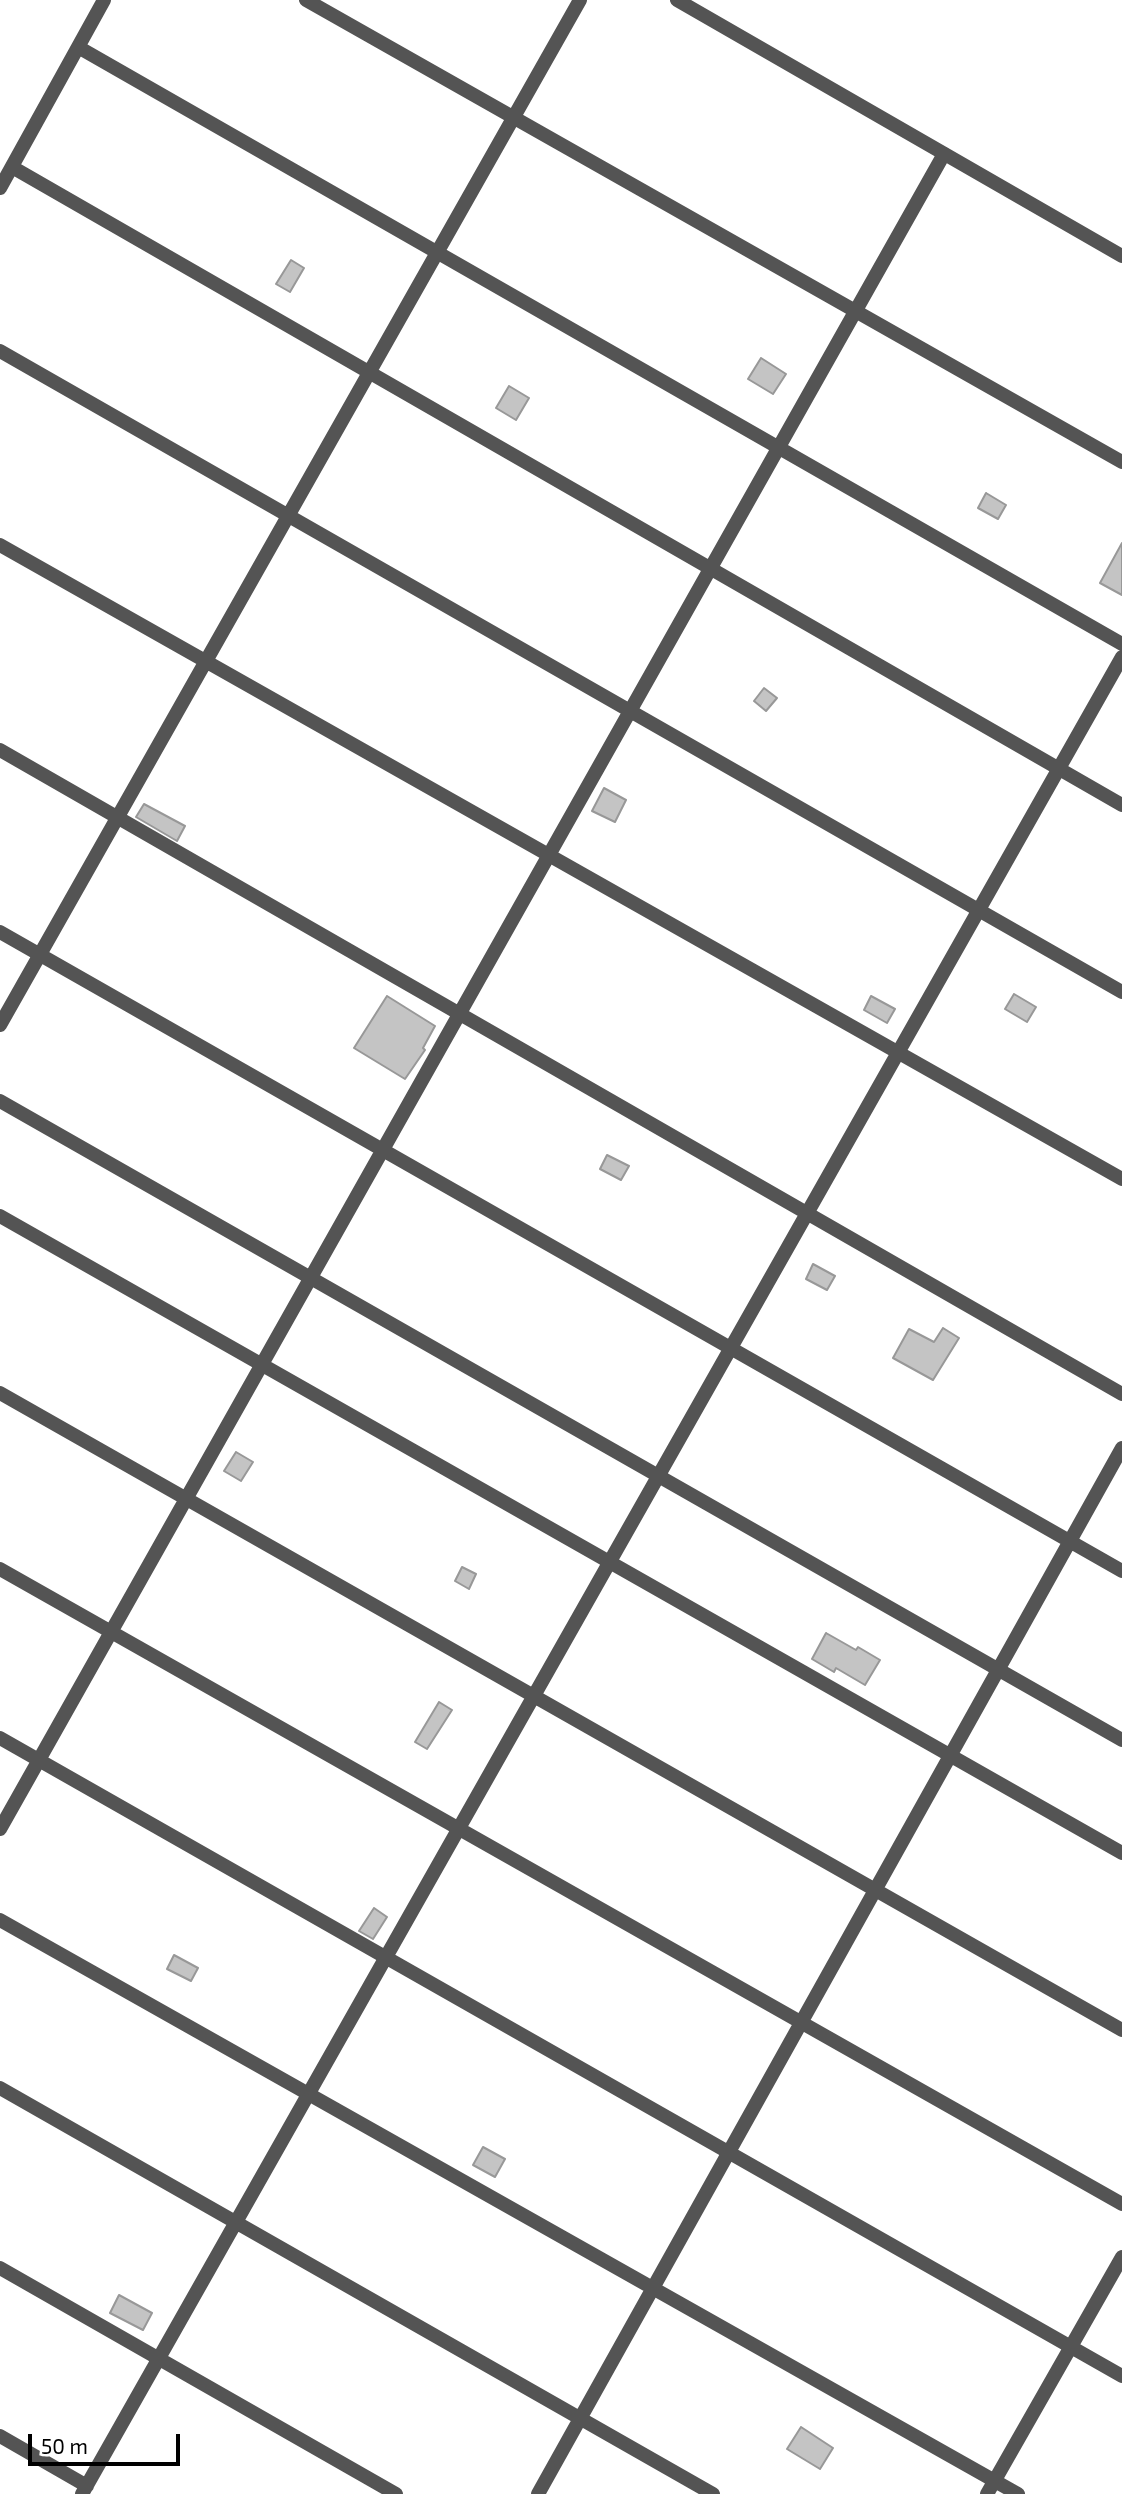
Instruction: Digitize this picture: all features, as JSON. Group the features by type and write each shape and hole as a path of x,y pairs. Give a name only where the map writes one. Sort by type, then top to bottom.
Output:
{"street":[{"path":"0,188 104,0"},
{"path":"306,0 1122,462"},
{"path":"0,1025 580,0"},
{"path":"677,0 1122,256"},
{"path":"78,47 1122,644"},
{"path":"0,1829 944,153"},
{"path":"12,167 1122,806"},
{"path":"0,351 1122,992"},
{"path":"0,545 1122,1179"},
{"path":"0,2436 85,2490 1122,657"},
{"path":"0,750 1122,1394"},
{"path":"0,932 1122,1571"},
{"path":"0,1101 1122,1740"},
{"path":"0,1216 1122,1853"},
{"path":"0,1394 1122,2030"},
{"path":"538,2494 1122,1448"},
{"path":"0,1569 1122,2204"},
{"path":"0,1738 1122,2376"},
{"path":"0,1920 1018,2494"},
{"path":"0,2088 713,2494"},
{"path":"987,2494 1122,2256"},
{"path":"0,2268 396,2494"}],"building":[{"path":"291,260 304,268 290,292 276,284"},
{"path":"761,358 786,374 773,394 748,379"},
{"path":"509,386 529,398 516,420 496,408"},
{"path":"986,493 1006,505 998,519 978,508"},
{"path":"1122,543 1122,595 1100,583"},
{"path":"764,688 777,698 766,711 754,701"},
{"path":"604,788 626,800 615,822 592,811"},
{"path":"144,804 185,826 177,841 136,817"},
{"path":"1014,994 1036,1007 1027,1022 1005,1009"},
{"path":"387,996 435,1026 423,1048 425,1050 405,1079 354,1048"},
{"path":"871,996 895,1009 887,1023 864,1010"},
{"path":"607,1155 629,1166 621,1180 600,1169"},
{"path":"813,1264 835,1276 827,1290 806,1279"},
{"path":"943,1328 959,1338 933,1380 893,1358 909,1329 934,1342"},
{"path":"236,1452 253,1462 241,1481 224,1471"},
{"path":"462,1567 476,1574 469,1589 455,1581"},
{"path":"826,1633 880,1660 865,1685 836,1668 834,1672 812,1659"},
{"path":"439,1702 452,1710 427,1749 415,1742"},
{"path":"374,1908 387,1917 373,1939 359,1931"},
{"path":"174,1955 198,1968 191,1981 167,1969"},
{"path":"483,2147 505,2159 495,2177 473,2165"},
{"path":"119,2295 152,2313 143,2330 110,2313"},
{"path":"801,2427 833,2448 820,2469 787,2449"}]}
